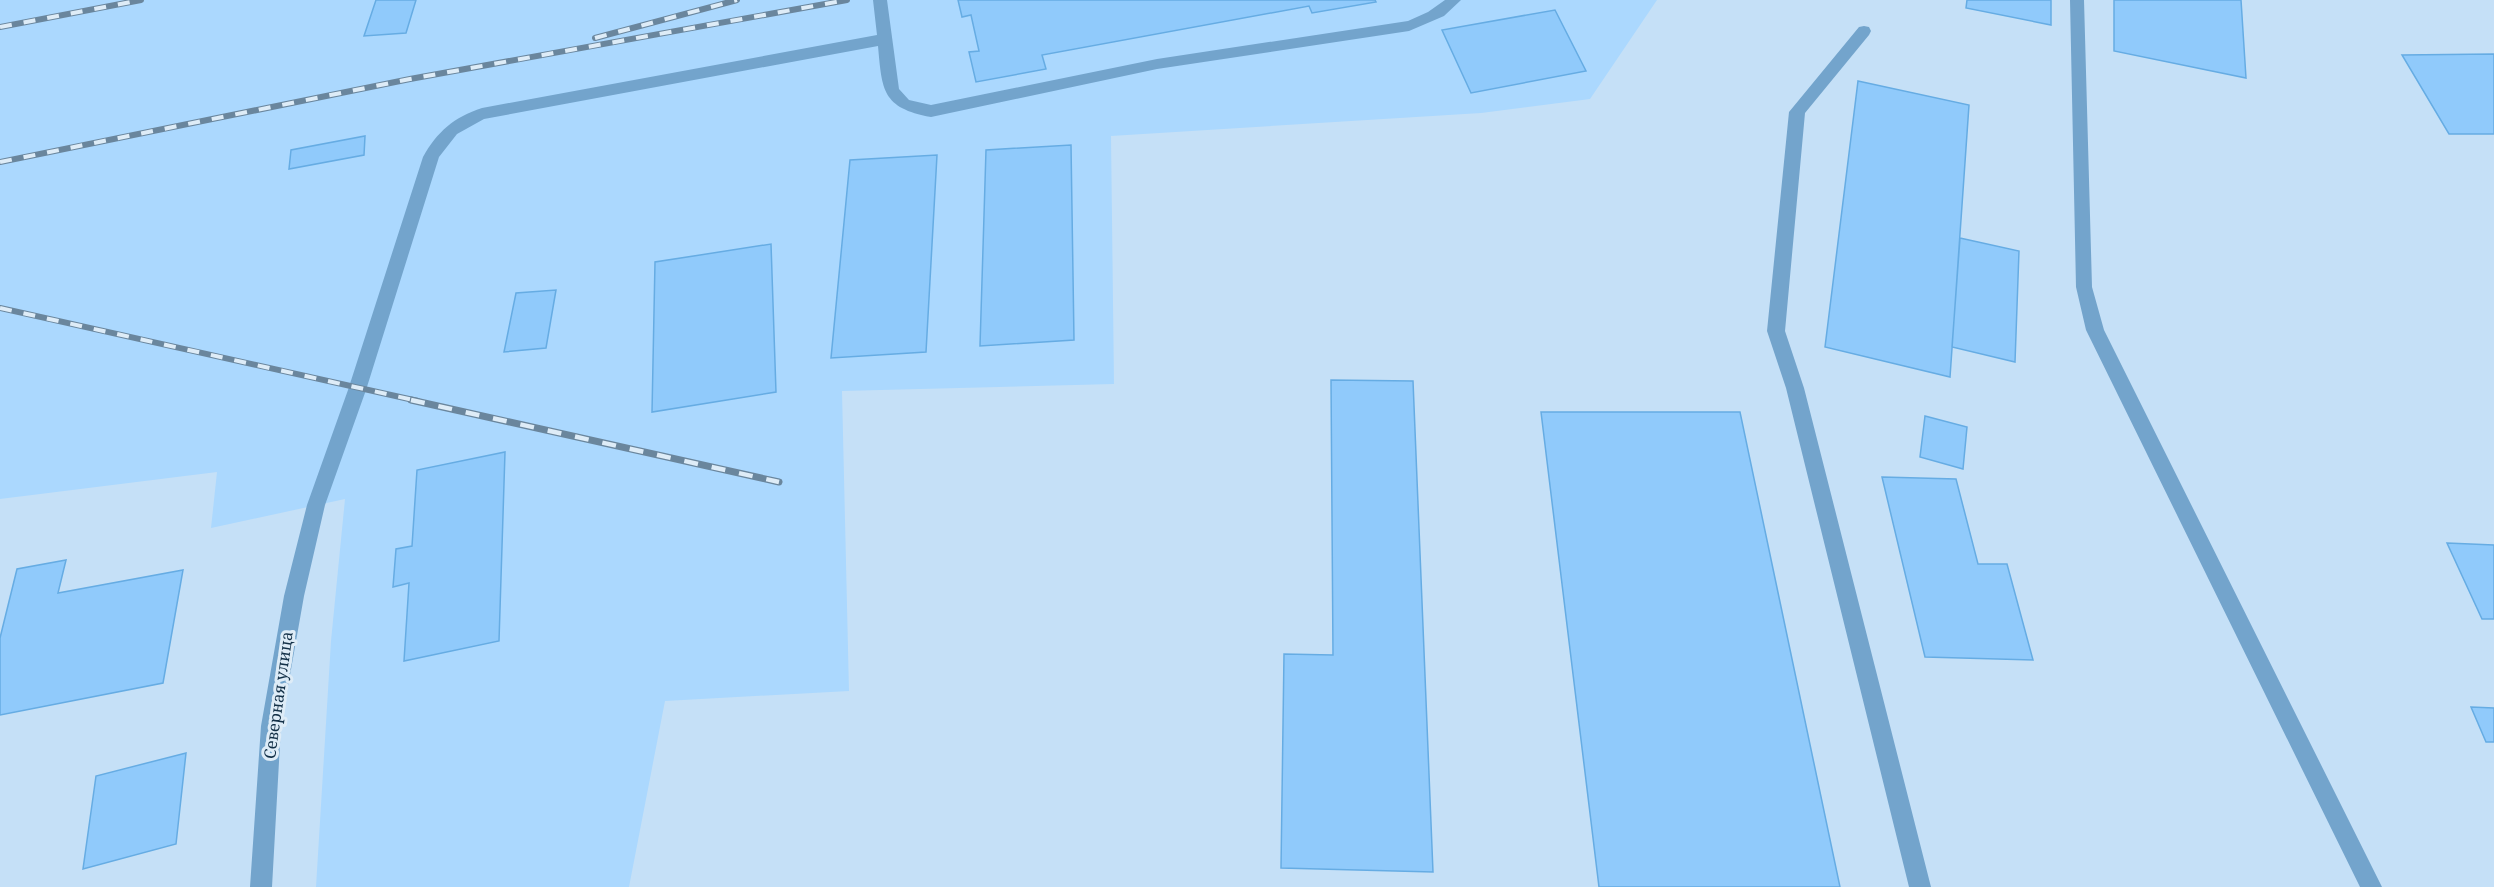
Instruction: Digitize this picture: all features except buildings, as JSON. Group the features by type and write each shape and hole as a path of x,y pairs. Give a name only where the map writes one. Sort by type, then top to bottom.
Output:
{"street":[{"path":"880,0 892,96 902,105 931,111 1157,64 1409,26 1428,19 1445,9 1454,0"},
{"path":"2077,0 2084,287 2091,318 2371,887"},
{"path":"1864,31 1797,112 1776,332 1795,388 1920,887"},
{"name":"Северная улица","path":"261,887 271,726 280,665 315,506 357,390 431,157 439,141 450,129 482,114 885,39"}],"shaded area":[{"path":"0,0 1657,0 1590,99 1481,113 1111,136 1114,384 842,391 849,691 665,701 629,887 316,887 331,641 345,499 211,528 217,472 0,499"}],"railway":[{"path":"0,27 141,0"},
{"path":"595,38 737,0"},
{"path":"0,162 410,79 847,0"},
{"path":"0,308 418,401"},
{"path":"411,400 779,482"}]}
